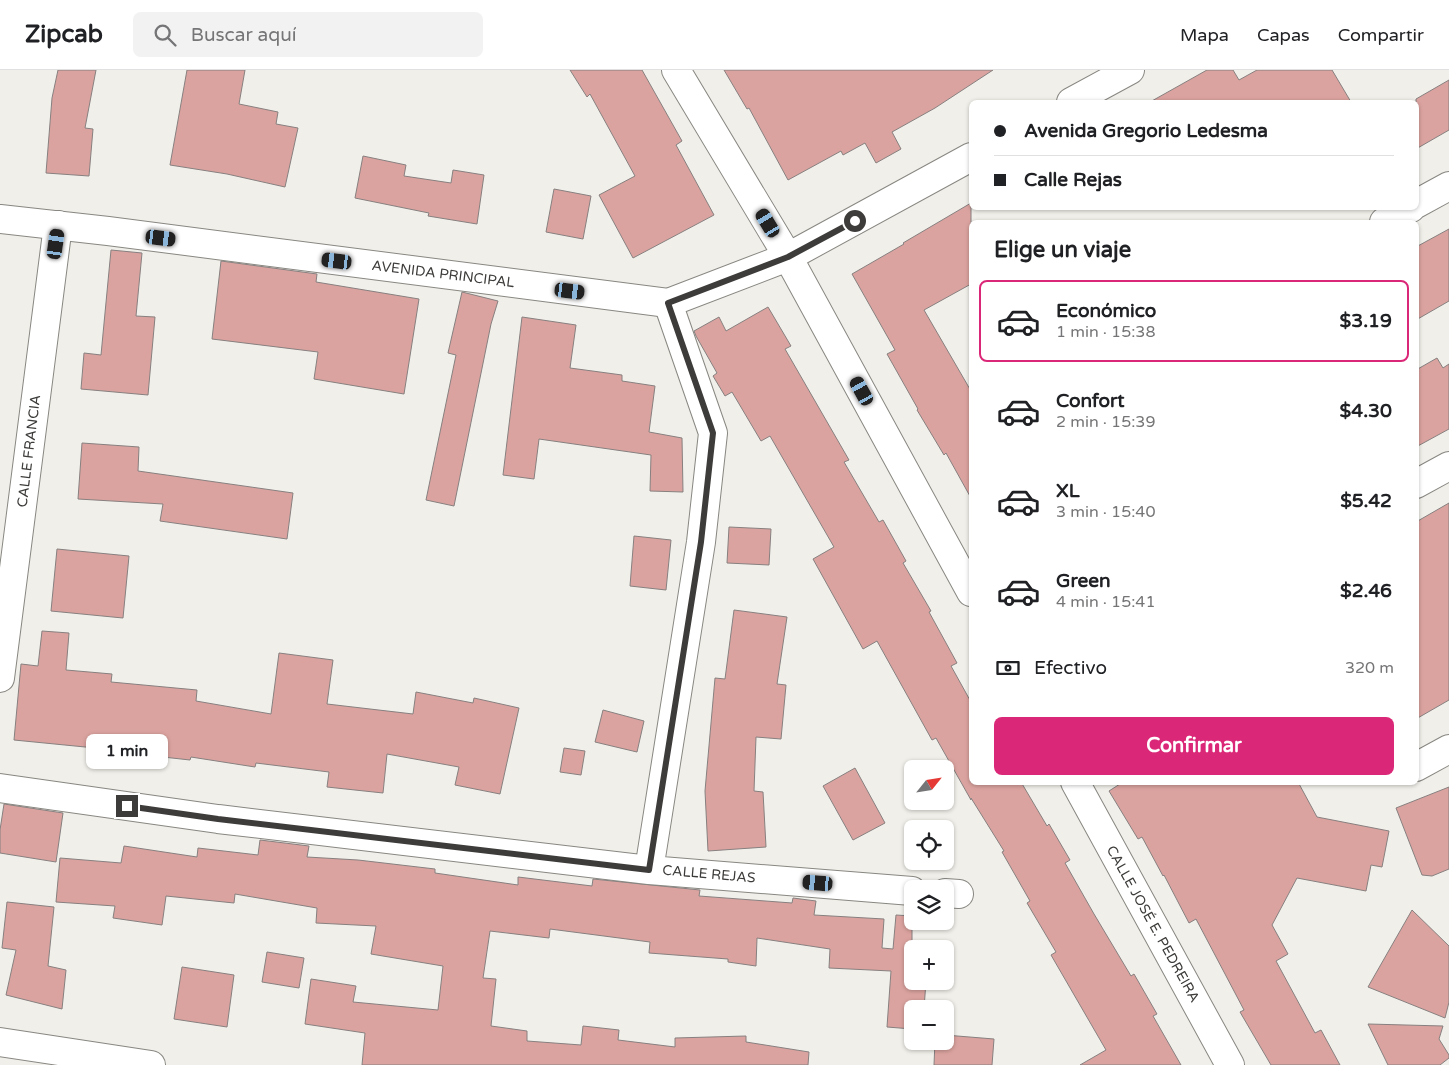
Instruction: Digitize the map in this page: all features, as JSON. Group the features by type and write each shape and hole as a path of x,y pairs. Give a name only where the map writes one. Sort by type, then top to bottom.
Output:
{"street":[{"path":"676,70 788,257 969,588"},
{"path":"1075,100 1130,70"},
{"name":"AVENIDA PRINCIPAL","path":"0,218 668,303 788,257 969,158"},
{"path":"1419,202 1449,186"},
{"path":"1388,220 1407,210"},
{"name":"CALLE FRANCIA","path":"0,678 58,225"},
{"path":"649,870 701,542 713,433 668,303"},
{"path":"1419,482 1449,466"},
{"path":"1419,765 1449,749"},
{"name":"CALLE JOSÉ E. PEDREIRA","path":"1078,785 1230,1065"},
{"name":"CALLE REJAS","path":"0,788 218,819 649,870 904,890"},
{"path":"0,1042 151,1065"}],"building":[{"path":"58,70 96,70 85,128 93,129 89,176 46,173 52,98"},
{"path":"187,70 245,70 239,104 278,112 276,124 298,128 285,187 227,174 170,165"},
{"path":"570,70 642,70 682,141 676,145 714,215 633,258 599,195 635,176 590,94 587,97"},
{"path":"724,70 993,70 935,108 892,132 901,149 876,163 865,143 843,155 841,151 788,180 749,108 747,109"},
{"path":"1207,70 1233,70 1239,80 1257,70 1332,70 1350,100 1154,100"},
{"path":"1449,80 1449,130 1419,147 1419,100 1416,99"},
{"path":"363,156 406,165 404,176 451,183 453,170 484,175 477,224 428,216 429,213 355,198"},
{"path":"554,189 591,196 583,239 546,232"},
{"path":"969,204 971,220 969,220 969,285 924,310 969,388 969,494 946,453 944,455 917,410 887,354 895,350 852,274"},
{"path":"1449,229 1449,301 1419,318 1419,245"},
{"path":"111,250 142,253 136,316 155,317 148,395 81,389 84,353 101,355"},
{"path":"221,261 317,274 316,282 419,299 404,394 314,379 318,352 212,339"},
{"path":"462,292 498,301 491,324 454,506 426,500 456,355 448,353"},
{"path":"768,307 791,346 785,349 849,460 844,462 879,522 883,520 906,561 903,563 931,611 929,612 957,663 951,666 969,698 969,785 1023,785 1070,860 1065,863 1131,976 1134,974 1157,1014 1153,1016 1181,1065 1080,1065 1106,1050 1051,955 1056,952 1027,903 1030,901 1002,852 1004,851 954,770 954,760 948,760 936,738 932,740 877,641 863,649 813,559 834,547 770,436 761,441 732,392 725,396 713,376 717,373 694,331 719,317 726,331"},
{"path":"522,317 576,325 570,368 622,375 622,381 655,386 649,432 682,438 683,492 650,491 651,455 539,439 534,479 503,475"},
{"path":"1437,358 1443,368 1449,364 1449,429 1419,445 1419,368"},
{"path":"82,443 139,447 138,471 293,493 287,539 160,521 163,504 78,499"},
{"path":"1449,503 1449,700 1419,717 1419,520"},
{"path":"729,527 771,529 769,565 727,563"},
{"path":"634,536 671,540 666,590 630,586"},
{"path":"57,549 129,556 123,618 51,611"},
{"path":"734,610 787,617 777,684 786,685 781,739 756,737 754,791 763,792 766,847 708,851 705,791 715,678 725,679"},
{"path":"42,631 69,633 66,670 112,674 111,682 197,690 196,701 271,714 279,653 333,660 327,704 413,714 416,692 473,703 474,698 519,708 500,794 455,785 459,767 387,754 383,793 327,787 329,772 256,763 255,767 191,757 190,760 136,754 136,752 14,740 21,664 38,666"},
{"path":"603,710 644,721 637,752 595,742"},
{"path":"564,748 585,751 581,775 560,772"},
{"path":"855,768 885,823 853,840 823,786"},
{"path":"1118,785 1300,785 1317,817 1389,831 1382,867 1371,865 1366,891 1297,878 1272,925 1288,954 1276,961 1315,1033 1321,1030 1340,1065 1271,1065 1240,1012 1244,1010 1196,919 1189,923 1142,837 1138,839 1109,791"},
{"path":"1449,787 1449,869 1432,876 1422,875 1396,808"},
{"path":"4,804 63,813 56,862 0,853 0,830"},
{"path":"260,840 309,846 307,857 358,860 435,869 435,873 518,885 518,877 592,886 593,879 700,890 699,896 792,903 793,898 816,901 814,915 884,919 882,948 893,949 896,915 904,916 904,930 912,930 912,940 904,940 904,990 925,990 925,1000 904,1000 904,1028 887,1027 891,971 829,968 830,949 757,938 756,966 728,962 728,959 649,953 650,942 550,929 549,938 490,931 483,978 496,979 491,1026 527,1031 527,1041 581,1045 583,1026 619,1030 618,1040 675,1047 675,1038 746,1036 746,1042 809,1052 808,1065 362,1065 365,1033 305,1024 311,979 356,986 353,1002 438,1010 443,966 371,954 376,926 316,923 317,908 235,894 234,903 166,896 162,925 113,918 115,906 56,902 60,858 121,863 124,846 197,857 198,848 258,855"},
{"path":"7,902 54,907 48,966 66,970 62,1009 6,995 16,950 2,948"},
{"path":"1412,910 1449,946 1449,1002 1445,1018 1368,987"},
{"path":"267,952 304,958 299,988 262,982"},
{"path":"182,967 234,975 227,1027 174,1019"},
{"path":"1368,1024 1443,1026 1439,1039 1449,1058 1440,1065 1388,1065"},
{"path":"954,1036 994,1039 992,1065 934,1065 935,1050 954,1050"}],"route":[{"path":"127,806 218,819 649,870 701,542 713,433 668,303 788,257 855,221"}]}
